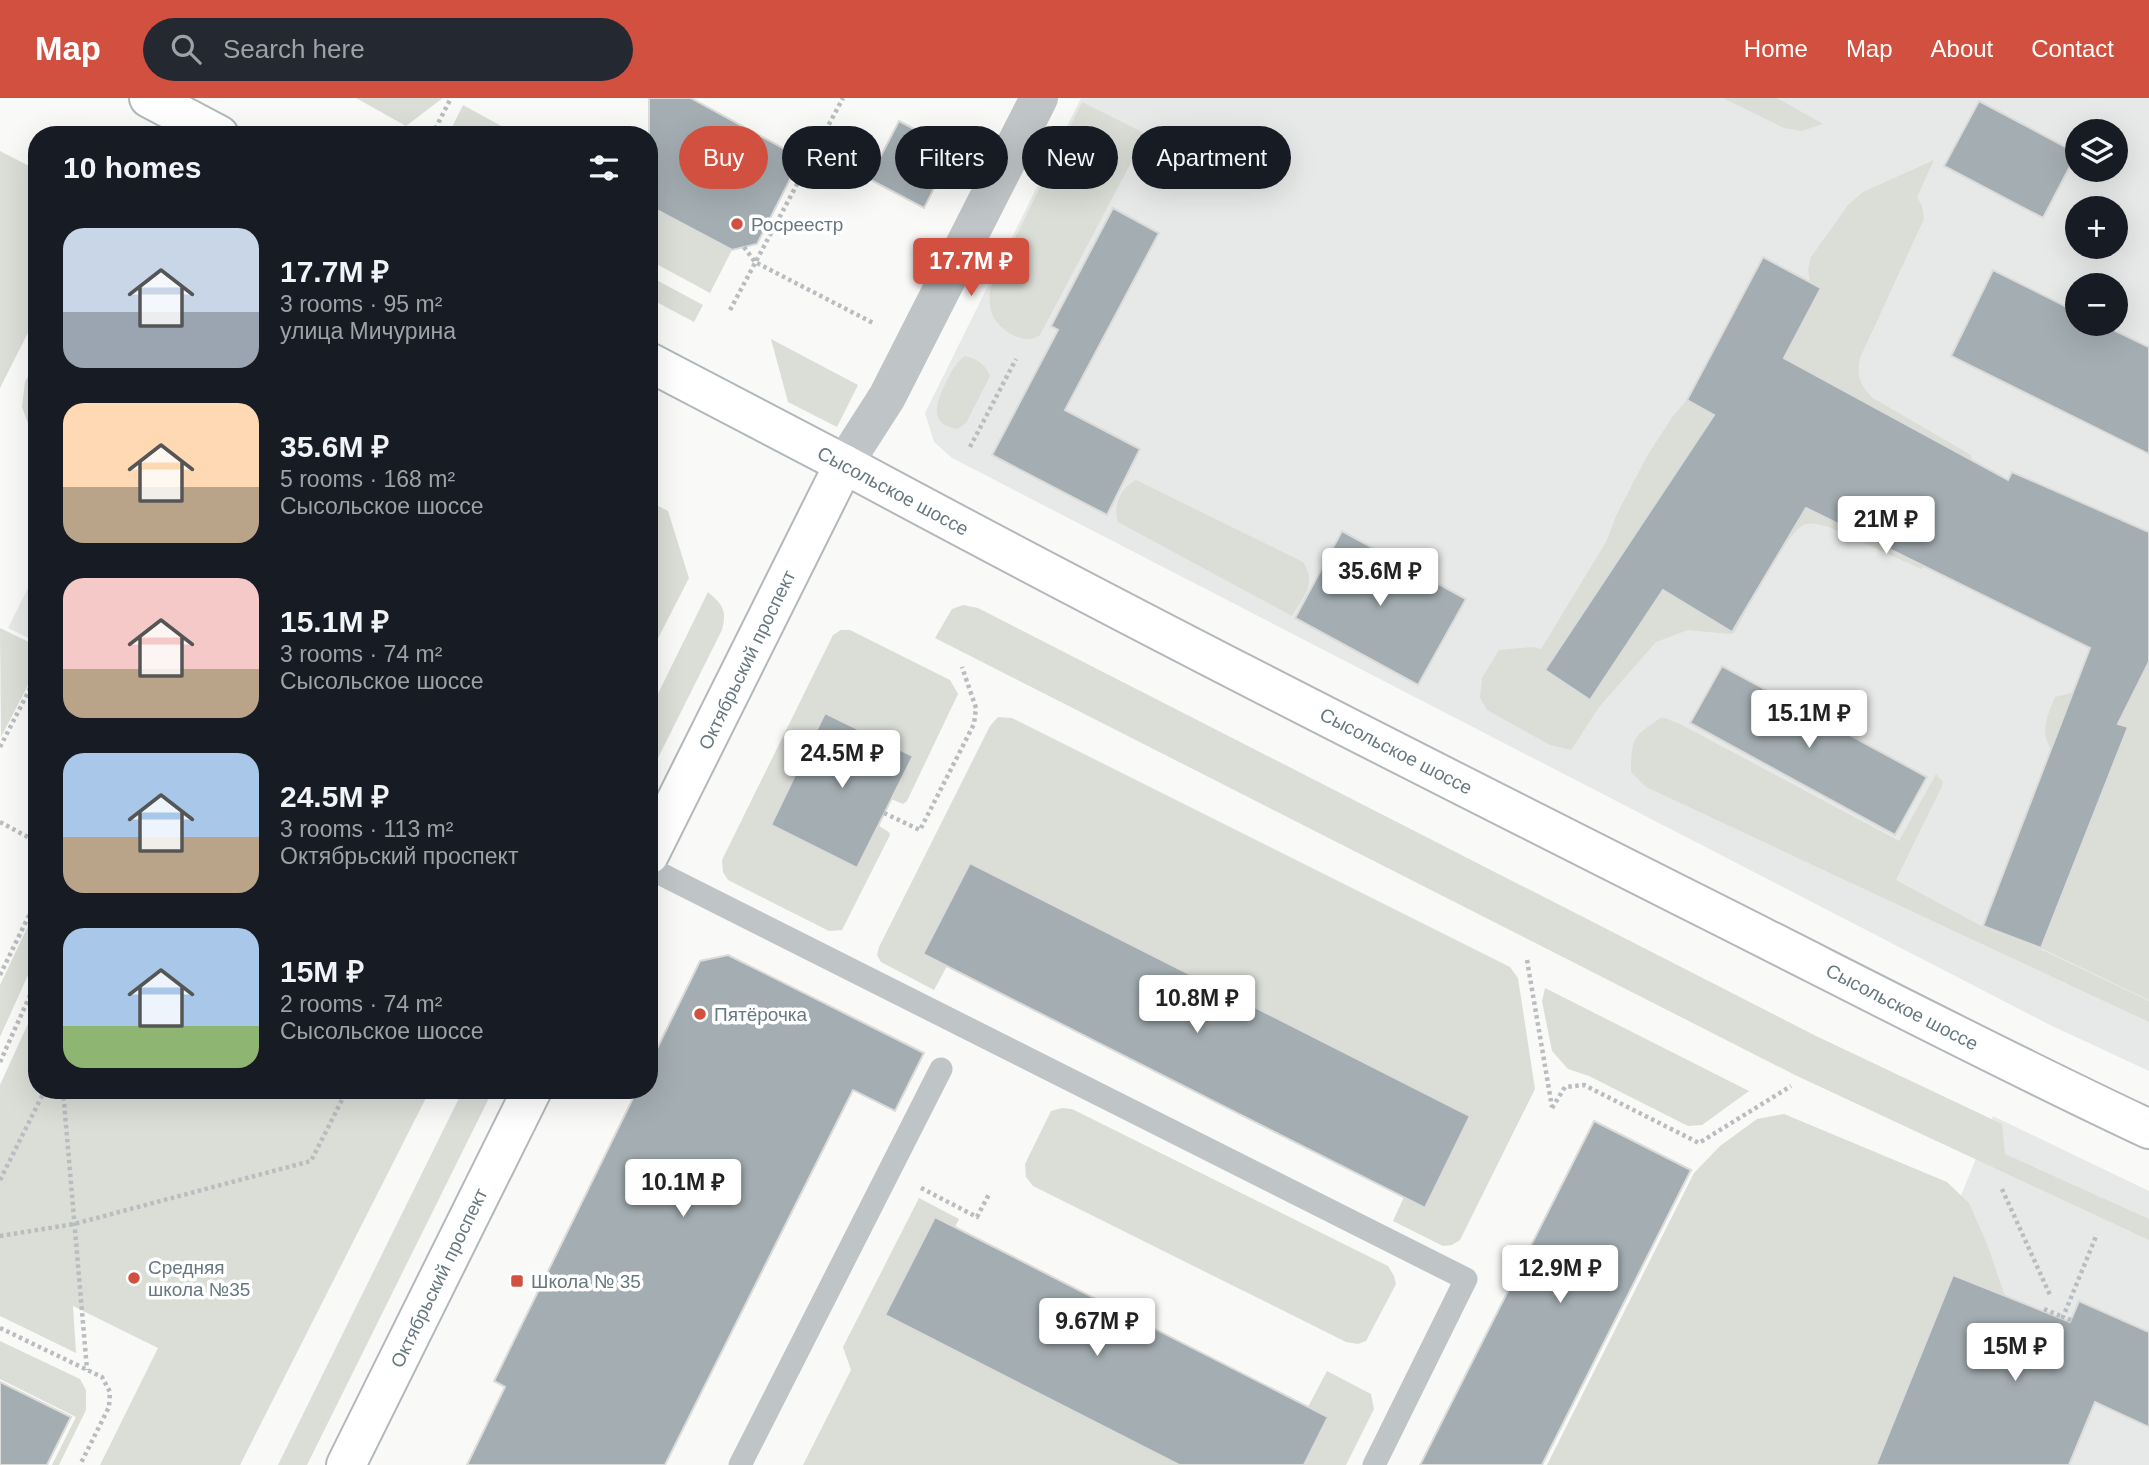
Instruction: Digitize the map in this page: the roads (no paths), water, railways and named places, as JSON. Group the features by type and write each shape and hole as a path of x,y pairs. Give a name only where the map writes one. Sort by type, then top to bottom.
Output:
{"main road":[{"path":"149,98 202,126"},
{"name":"Сысольское шоссе","path":"658,367 963,528 1570,839 2045,1081 2149,1129"},
{"name":"Октябрьский проспект","path":"658,837 844,464"},
{"name":"Октябрьский проспект","path":"346,1465 529,1099"}],"street":[{"path":"844,464 887,397 1039,98"}],"lane":[{"path":"658,873 1466,1279 1374,1465"},
{"path":"740,1465 941,1069"}],"place":[{"name":"Росреестр","path":"737,224"},
{"name":"Пятёрочка","path":"700,1014"},
{"name":"Средняя школа №35","path":"134,1278"},
{"name":"Школа № 35","path":"517,1281"}]}
